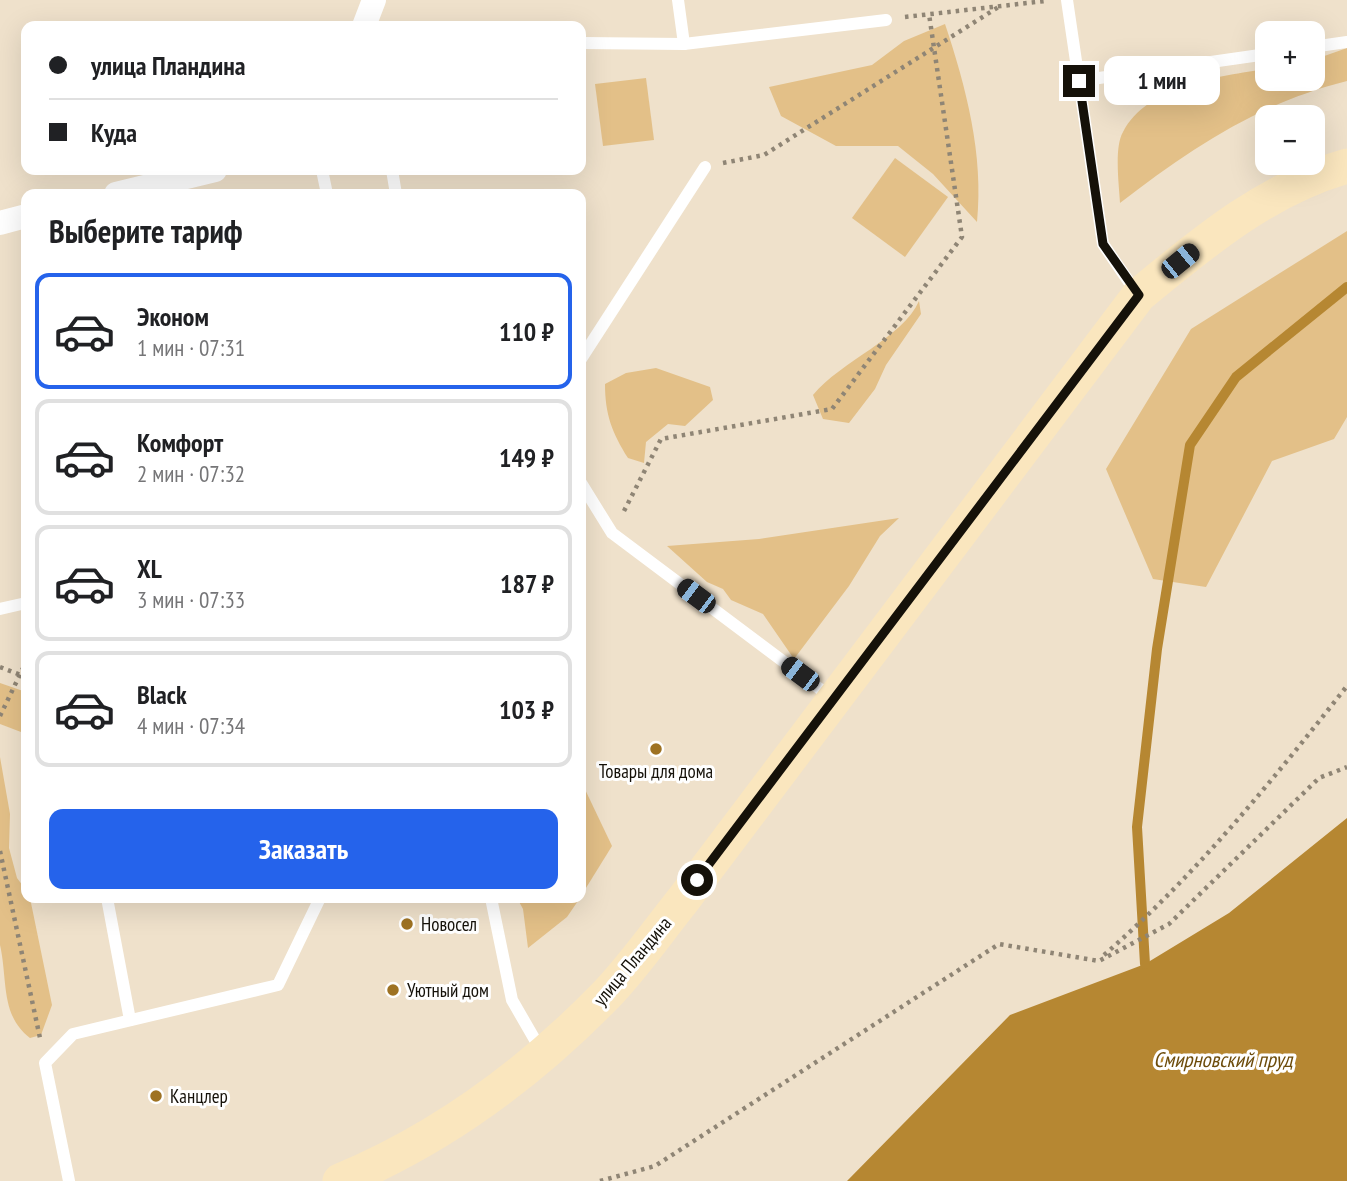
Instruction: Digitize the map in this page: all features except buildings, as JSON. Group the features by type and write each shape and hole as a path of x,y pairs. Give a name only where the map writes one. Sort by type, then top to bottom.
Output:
{"street":[{"path":"366,21 374,0"},
{"name":"улица Пландина","path":"340,1181 377,1166 486,1101 544,1055 607,994 683,900 1139,295 1220,228 1323,173 1347,166"},
{"path":"137,189 194,175"},
{"path":"0,223 21,217"}],"lane":[{"path":"678,0 684,44"},
{"path":"1066,0 1103,244 1139,295"},
{"path":"586,43 684,44 886,20"},
{"path":"1325,45 1347,42"},
{"path":"1079,81 1255,56"},
{"path":"586,351 705,167"},
{"path":"586,491 612,533 833,698"},
{"path":"0,607 21,604"},
{"path":"108,903 130,1020"},
{"path":"69,1181 45,1063 74,1034 278,985 318,903"},
{"path":"492,903 513,1000 544,1055"}],"path":[{"path":"886,20 1051,0"},
{"path":"705,167 764,155 1000,6"},
{"path":"612,533 661,439 832,409 962,237 929,14"},
{"path":"0,667 20,674 0,716"},
{"path":"1098,961 1149,916 1263,792 1347,686"},
{"path":"600,1181 655,1166 999,944 1098,961 1169,924 1319,778 1347,767"},
{"path":"0,852 45,1063"}],"shaded area":[{"path":"945,24 972,122 978,172 977,222 933,174 898,146 836,146 781,116 769,87 872,65 904,41"},
{"path":"1347,48 1347,81 1325,87 1325,56"},
{"path":"1255,71 1255,91 1312,91 1277,105 1255,105 1255,115 1200,146 1120,203 1120,139 1134,116 1167,93 1207,80"},
{"path":"646,78 654,140 603,146 595,84"},
{"path":"895,158 948,197 905,257 852,218"},
{"path":"1347,231 1347,417 1334,439 1272,461 1206,587 1153,579 1106,469 1191,329"},
{"path":"919,301 921,314 886,365 875,389 849,423 823,419 813,395 839,371 900,327"},
{"path":"656,368 710,387 713,400 685,426 668,424 646,442 644,463 628,458 618,440 610,423 605,384 626,373"},
{"path":"899,518 880,536 849,586 794,659 763,614 731,600 723,589 707,582 667,546 759,539"},
{"path":"0,683 21,690 21,732 0,724"},
{"path":"0,757 10,814 9,848 21,883 21,903 31,903 52,1005 41,1035 30,1038 14,1019 9,1008 0,945"},
{"path":"586,791 612,846 586,888"},
{"path":"520,903 577,903 567,917 528,948 523,909"}],"water":[{"name":"Смирновский пруд","path":"1347,818 1347,1181 847,1181 1010,1015 1145,964 1229,913"}],"waterway":[{"path":"1145,964 1137,827 1157,649 1190,445 1236,377 1347,287"}],"place":[{"name":"Товары для дома","path":"656,749"},
{"name":"Новосел","path":"407,924"},
{"name":"Уютный дом","path":"393,990"},
{"name":"Канцлер","path":"156,1096"}],"route":[{"path":"697,880 1139,295 1103,244 1079,81"}]}
